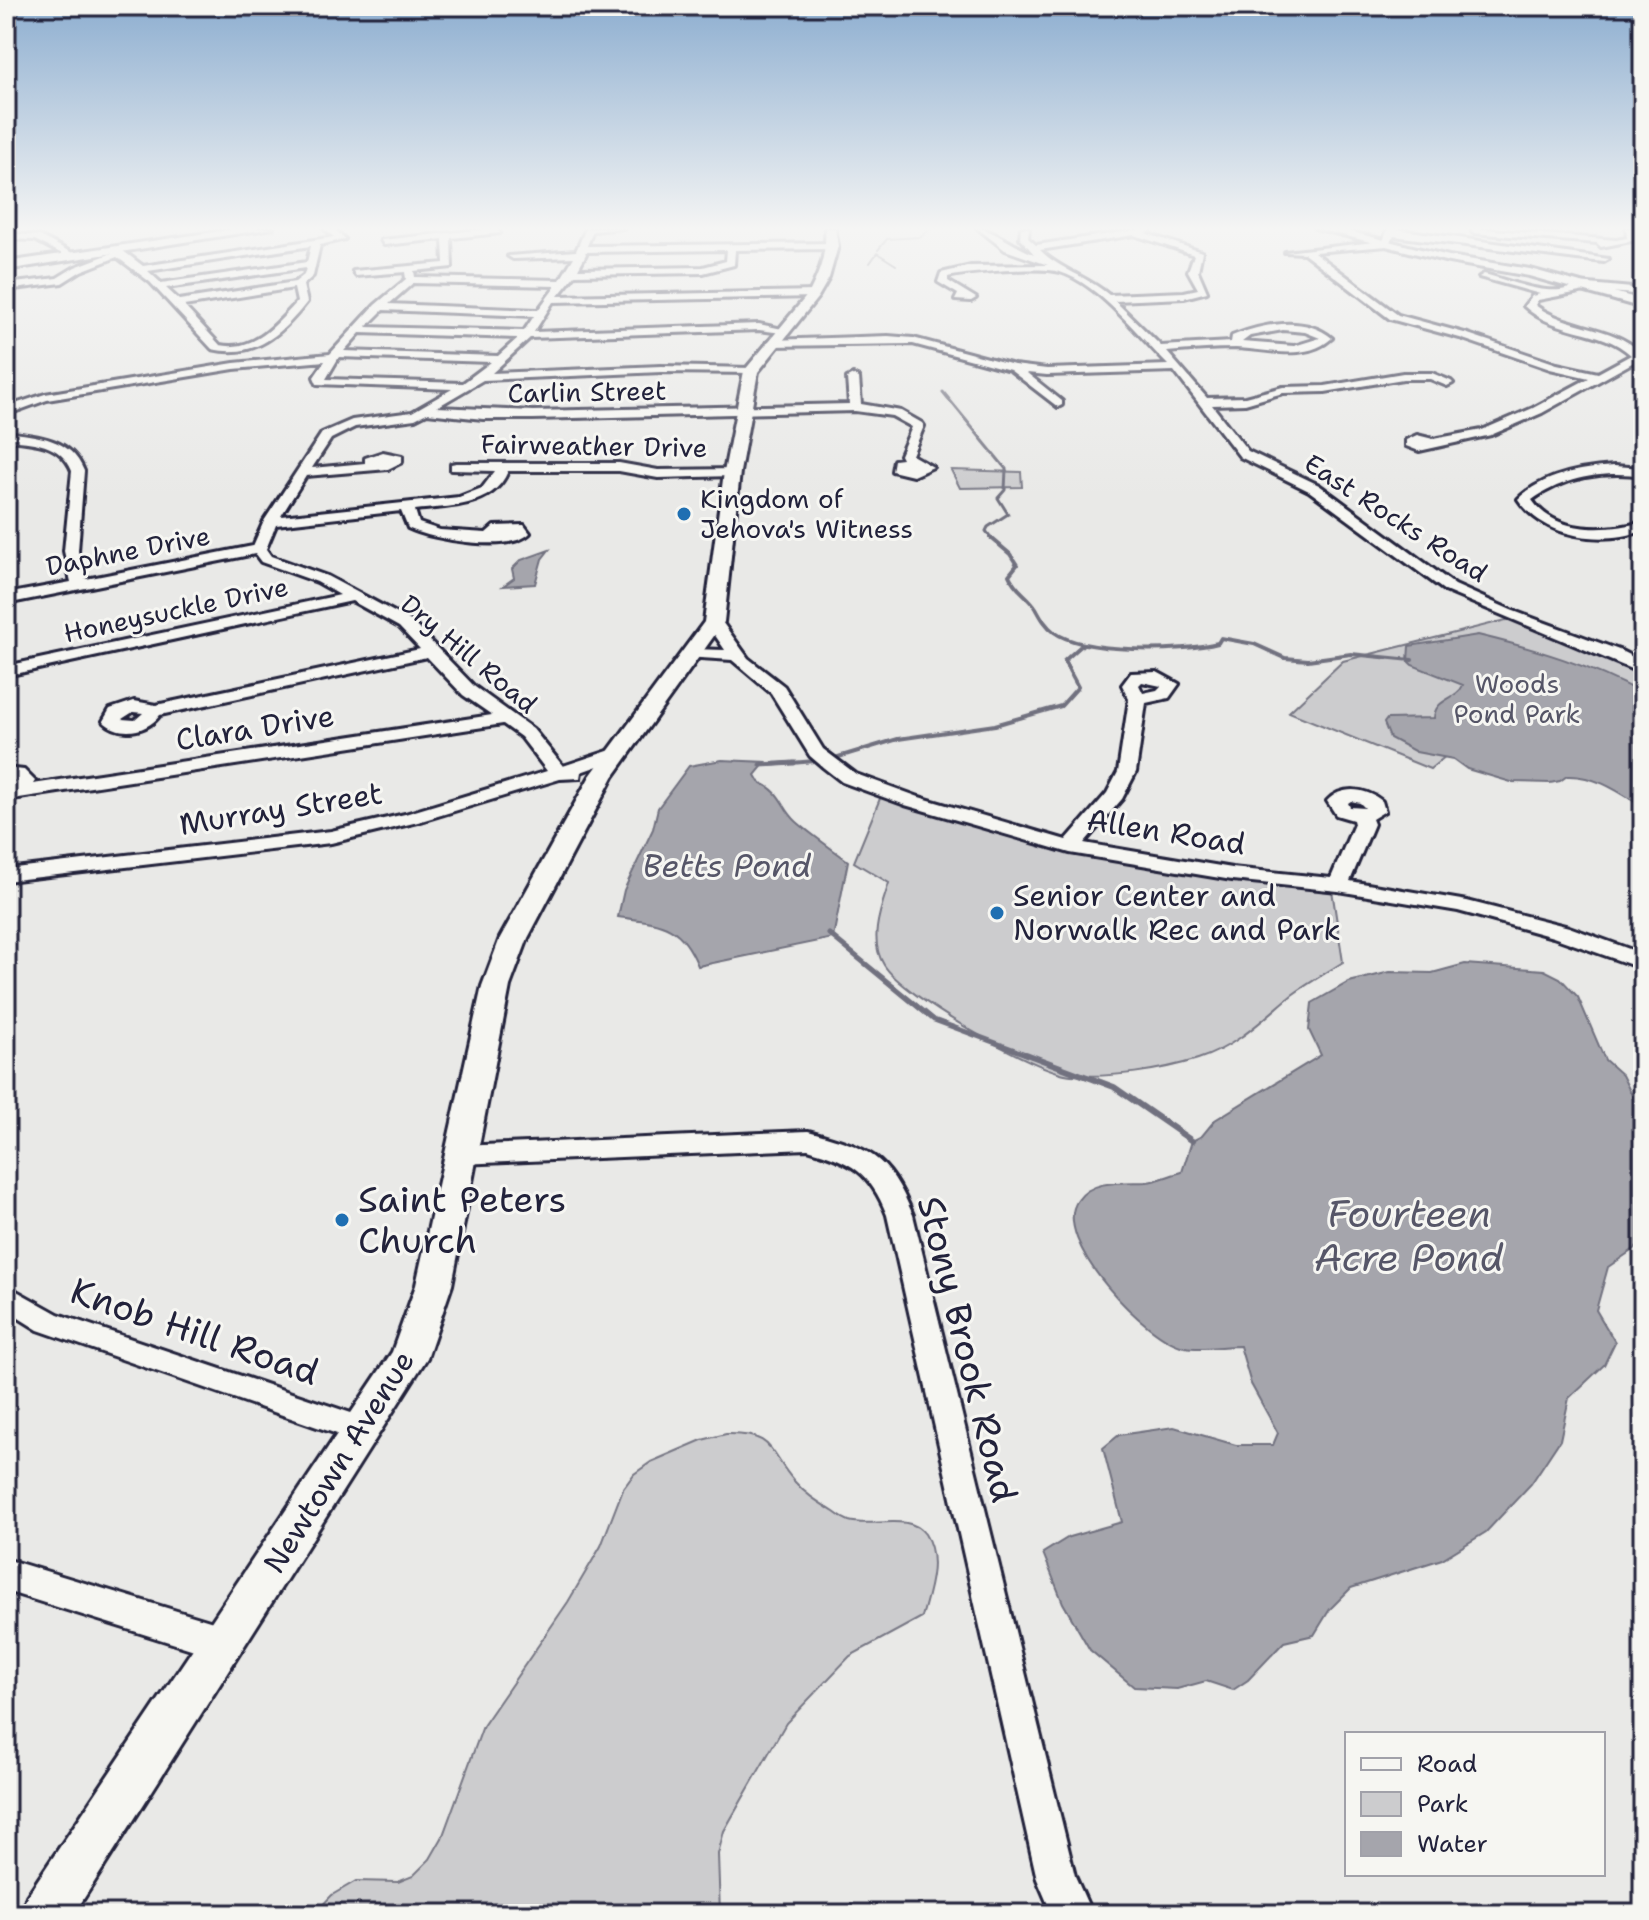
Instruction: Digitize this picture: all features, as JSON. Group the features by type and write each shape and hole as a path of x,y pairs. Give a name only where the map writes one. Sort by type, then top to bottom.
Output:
{"main road":[{"name":"Newtown Avenue","path":"45,1914 408,1358 434,1285 496,986 514,938 611,764 714,622 732,472 746,411 751,371 788,318"}],"street":[{"path":"188,318 216,347 227,351 250,348 268,339 288,318"},
{"path":"370,318 334,356 320,377 321,382 465,386"},
{"path":"259,549 271,521 326,436 337,429 429,410 503,359 527,335 538,318"},
{"path":"739,318 913,341 1014,368 1047,372 1177,368"},
{"name":"East Rocks Road","path":"1127,318 1177,368 1244,454 1314,488 1450,588 1505,613 1613,653 1643,669"},
{"path":"1396,318 1464,336 1554,367 1595,376"},
{"path":"1432,443 1464,439 1512,424 1595,376 1636,358 1637,354 1624,343 1545,318"},
{"path":"359,330 527,335 784,322"},
{"path":"1158,349 1237,345 1281,350 1320,343 1327,338 1306,328 1285,328 1244,335 1236,338 1237,345"},
{"path":"6,411 45,397 234,366 334,356 503,359"},
{"path":"1014,368 1058,403"},
{"path":"481,377 661,369 751,371"},
{"path":"1204,402 1245,400 1283,390 1325,389 1403,376 1432,376 1447,383"},
{"path":"853,378 855,407"},
{"name":"Carlin Street","path":"429,410 520,415 855,407 908,417 918,426 906,455 909,461"},
{"path":"6,436 55,445 68,451 76,461 78,471 71,551 80,586"},
{"path":"300,473 376,466"},
{"name":"Fairweather Drive","path":"456,467 619,467 658,474 732,472"},
{"path":"271,521 407,508 473,496 498,481 502,468"},
{"path":"1642,470 1585,471 1525,499 1532,511 1547,520 1586,533 1631,532 1643,526"},
{"path":"407,508 413,525 430,533 456,538 491,537"},
{"name":"Daphne Drive","path":"6,599 259,549"},
{"name":"Dry Hill Road","path":"259,549 266,559 322,579 405,624 469,691 503,719 527,733 559,773"},
{"name":"Honeysuckle Drive","path":"6,671 356,596"},
{"name":"Allen Road","path":"714,622 736,655 778,690 816,752 849,778 931,808 1070,847 1232,874 1338,885 1460,905 1561,932 1643,962"},
{"path":"1613,653 1643,648"},
{"path":"153,711 432,651"},
{"path":"691,654 736,655"},
{"path":"1070,847 1115,795 1127,772 1138,699"},
{"name":"Clara Drive","path":"9,787 503,719"},
{"name":"Murray Street","path":"6,875 331,837 411,818 559,773 611,764"},
{"name":"Murray Street","path":"559,773 611,764"},
{"path":"1338,885 1364,824 1361,816"},
{"name":"Stony Brook Road","path":"460,1155 808,1140 847,1151 870,1163 889,1185 900,1215 1052,1865 1072,1914"},
{"name":"Knob Hill Road","path":"6,1296 48,1322 363,1430"},
{"path":"6,1575 223,1642"}],"green space":[{"path":"951,470 1021,472 1022,487 960,488"},
{"name":"Woods Pond Park","path":"1510,619 1643,675 1643,793 1586,776 1571,775 1553,781 1452,751 1430,769 1289,712 1343,661"},
{"path":"881,796 1038,845 1106,860 1332,890 1343,962 1292,995 1237,1040 1212,1054 1167,1067 1119,1074 1087,1076 1053,1071 1001,1047 942,1013 896,979 884,965 876,935 889,883 854,862"},
{"path":"726,1434 763,1441 804,1491 847,1520 858,1523 900,1522 918,1527 930,1544 933,1564 922,1617 850,1656 786,1723 724,1831 718,1854 720,1914 314,1914 332,1895 356,1881 398,1882 413,1876 430,1859 442,1838 483,1726 568,1602 601,1546 623,1489 634,1474 651,1462 702,1440"}],"water":[{"path":"549,550 542,559 535,584 503,586 514,578 512,569 521,560"},
{"name":"Woods Pond Park","path":"1478,635 1562,659 1643,694 1643,807 1588,778 1567,776 1550,783 1511,782 1467,769 1453,759 1416,752 1390,738 1384,723 1387,719 1434,718 1438,707 1463,685 1412,665 1408,661 1409,646"},
{"name":"Betts Pond","path":"722,760 766,762 755,775 759,782 773,790 797,822 848,861 833,938 698,966 677,933 658,924 618,917 624,890 653,829 658,808 689,766"},
{"name":"Fourteen Acre Pond","path":"1465,964 1544,970 1560,978 1578,997 1605,1060 1622,1075 1641,1113 1638,1113 1643,1124 1643,1243 1608,1267 1596,1310 1615,1342 1604,1365 1569,1398 1560,1440 1531,1484 1486,1532 1442,1559 1351,1588 1330,1609 1314,1635 1284,1642 1248,1680 1233,1690 1206,1681 1177,1689 1134,1687 1090,1650 1063,1603 1043,1553 1069,1537 1122,1522 1103,1448 1119,1435 1174,1427 1236,1445 1273,1445 1278,1433 1251,1384 1240,1346 1192,1348 1169,1341 1127,1308 1107,1286 1077,1239 1073,1217 1078,1200 1091,1188 1100,1185 1150,1181 1182,1172 1192,1141 1202,1136 1215,1120 1321,1055 1309,1030 1312,1003 1349,982 1390,972 1432,973"}],"waterway":[{"path":"943,392 1006,469 1005,490 998,498 1008,514 988,527 986,531 991,538"},
{"path":"991,538 1010,554 1017,565 1009,575 1015,585 1033,603 1048,627 1068,639 1109,648 1158,649 1202,646 1218,643 1221,638 1254,644 1285,658 1308,660 1351,654 1412,660"},
{"path":"835,758 898,739 995,725 1061,706 1078,687 1064,661 1082,645"},
{"path":"783,764 815,761"},
{"path":"783,764 794,763"},
{"path":"761,765 783,764"},
{"path":"767,765 783,764"},
{"path":"829,934 934,1020 1031,1056"},
{"path":"1026,1054 1114,1087 1192,1141"}],"place":[{"name":"Kingdom of Jehova's Witness","path":"684,514"},
{"name":"Senior Center and Norwalk Rec and Park","path":"997,913"},
{"name":"Saint Peters Church","path":"342,1220"}]}
